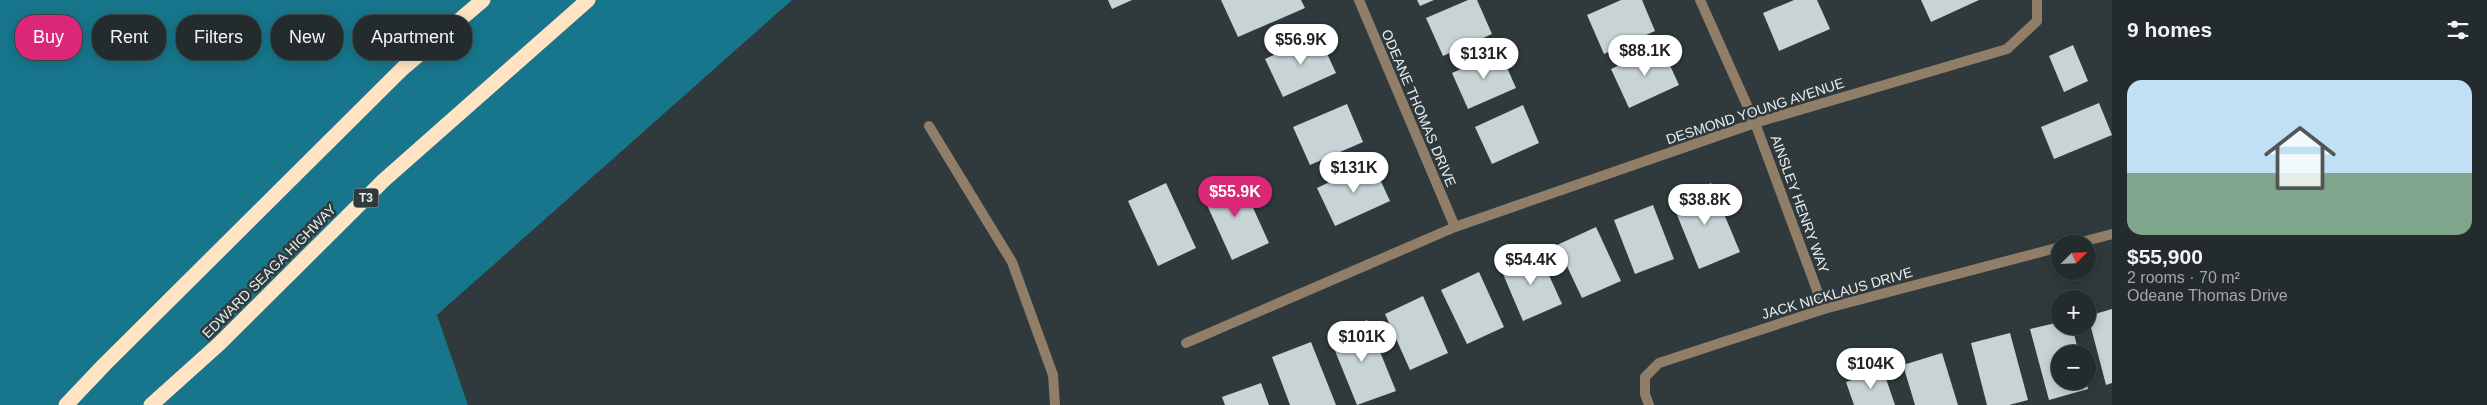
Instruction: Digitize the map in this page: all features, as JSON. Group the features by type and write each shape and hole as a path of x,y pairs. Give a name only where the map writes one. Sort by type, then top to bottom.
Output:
{"highway":[{"path":"66,405 395,76 483,0"},
{"name":"EDWARD SEAGA HIGHWAY","path":"151,405 219,344 384,180 588,0"}],"street":[{"name":"ODEANE THOMAS DRIVE","path":"1359,0 1454,227"},
{"name":"AINSLEY HENRY WAY","path":"1700,0 1755,123 1824,309"},
{"name":"DESMOND YOUNG AVENUE","path":"1186,343 1454,227 1755,123 2007,49 2037,21 2037,0"},
{"path":"929,126 1012,262 1053,375 1055,405"},
{"path":"2096,238 2112,234"},
{"name":"JACK NICKLAUS DRIVE","path":"1649,405 1645,394 1645,377 1659,364 1824,309 2051,249"}],"shaded area":[{"path":"0,0 792,0 437,315 468,405 0,405"}],"building":[{"path":"1108,0 1132,0 1112,9"},
{"path":"1221,0 1301,0 1305,8 1238,37"},
{"path":"1417,0 1434,0 1420,6"},
{"path":"1468,0 1477,0 1492,34 1443,56 1426,18"},
{"path":"1621,0 1642,0 1655,31 1604,54 1587,15"},
{"path":"1794,0 1817,0 1830,29 1779,51 1763,13"},
{"path":"1921,0 1979,0 1931,22"},
{"path":"1318,34 1336,73 1283,97 1265,59"},
{"path":"2073,45 2088,81 2064,92 2049,56"},
{"path":"1661,46 1679,85 1629,108 1611,69"},
{"path":"1500,52 1516,88 1468,109 1452,73"},
{"path":"2099,103 2112,135 2054,159 2041,127"},
{"path":"1347,104 1363,142 1310,165 1293,127"},
{"path":"1523,105 1539,143 1492,164 1475,127"},
{"path":"1372,162 1390,201 1335,226 1317,188"},
{"path":"1239,177 1269,243 1232,260 1202,194"},
{"path":"1166,183 1196,248 1158,266 1128,201"},
{"path":"1711,183 1740,252 1699,269 1671,200"},
{"path":"1653,205 1674,259 1635,274 1614,220"},
{"path":"1596,227 1621,281 1582,298 1557,245"},
{"path":"1538,251 1562,304 1523,321 1500,267"},
{"path":"1479,272 1504,327 1467,344 1441,290"},
{"path":"1423,296 1448,353 1410,370 1385,314"},
{"path":"2112,309 2112,383 2106,385 2093,335 2096,335 2096,314"},
{"path":"1367,320 1396,391 1357,405 1329,336"},
{"path":"2051,324 2051,335 2074,335 2077,345 2051,345 2051,390 2084,390 2049,400 2030,329"},
{"path":"2010,333 2028,400 2009,405 1987,405 1971,343"},
{"path":"1311,342 1336,405 1290,405 1272,357"},
{"path":"1942,353 1958,405 1915,405 1903,365"},
{"path":"1883,370 1895,405 1854,405 1846,382"},
{"path":"1261,383 1269,405 1225,405 1222,397"}]}
